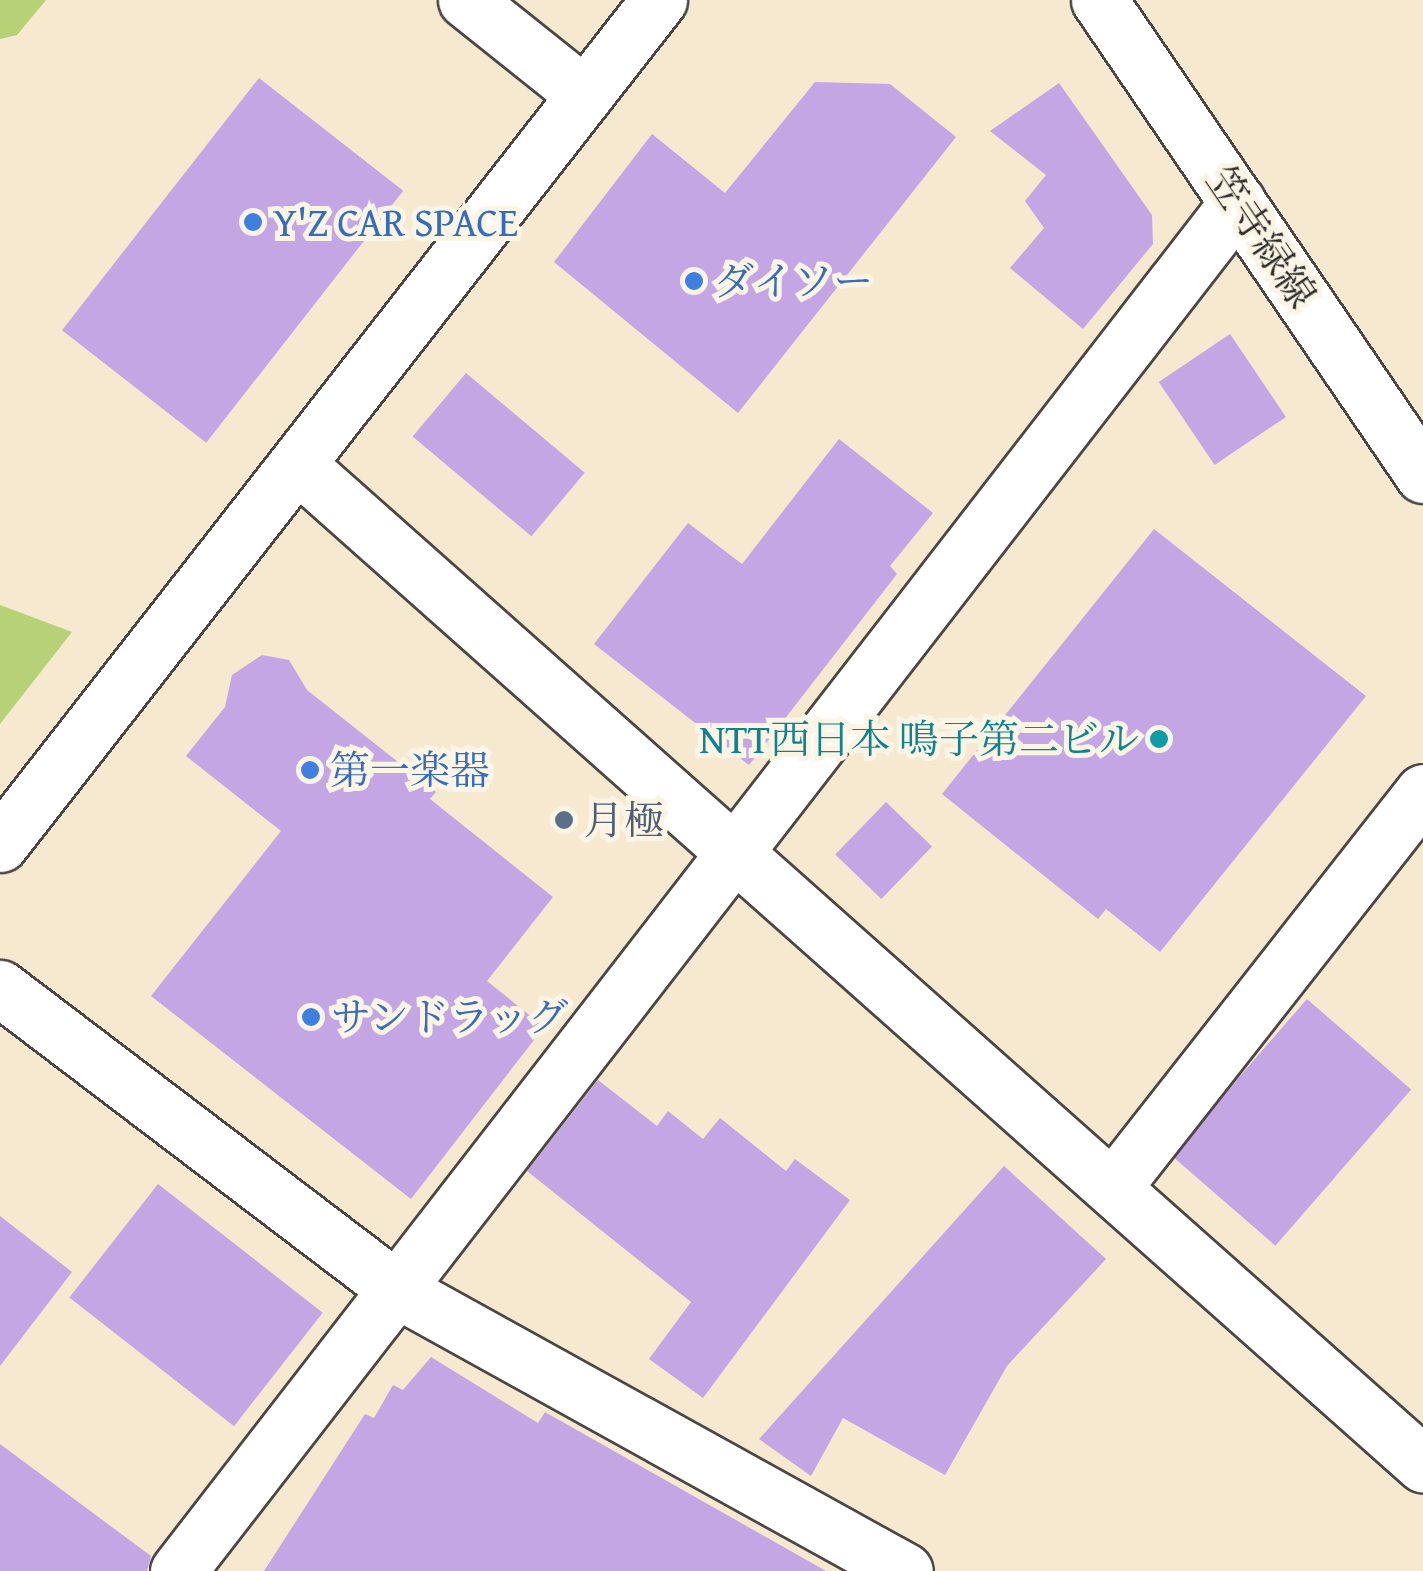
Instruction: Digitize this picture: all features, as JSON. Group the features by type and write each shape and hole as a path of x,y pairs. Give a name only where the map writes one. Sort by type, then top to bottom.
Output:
{"street":[{"path":"466,0 585,96"},
{"path":"0,844 659,0"},
{"name":"笠寺緑線","path":"1100,0 1423,475"},
{"path":"178,1571 398,1291 729,852 1238,202"},
{"path":"298,465 729,852 1423,1464"},
{"path":"1113,1187 1423,792"},
{"path":"0,988 398,1291 904,1571"}],"green space":[{"path":"0,0 46,0 17,35 0,39"},
{"path":"0,605 72,632 0,724"}],"building":[{"path":"259,78 403,191 206,443 62,330"},
{"path":"815,82 890,84 956,137 738,413 554,262 652,134 725,193"},
{"path":"1059,83 1152,215 1153,244 1083,329 1010,268 1044,228 1025,201 1046,175 990,131"},
{"path":"1230,334 1286,417 1215,465 1159,382"},
{"path":"466,373 585,473 531,536 413,437"},
{"path":"839,439 933,513 890,566 897,574 749,765 594,644 688,523 742,564"},
{"name":"NTT西日本 鳴子第二ビル","path":"1154,529 1366,696 1160,952 1106,909 1098,919 942,794"},
{"path":"262,655 289,660 307,690 436,792 430,799 553,897 487,981 544,1027 411,1199 151,996 281,831 186,756 225,707 232,675"},
{"path":"886,802 932,846 881,899 835,855"},
{"path":"1307,999 1411,1090 1275,1246 1171,1155"},
{"path":"598,1080 657,1126 668,1111 703,1139 720,1118 786,1171 795,1159 850,1200 703,1398 649,1359 691,1302 527,1171"},
{"path":"1004,1166 1106,1259 1007,1366 945,1475 843,1418 811,1476 759,1439"},
{"path":"158,1184 323,1313 234,1426 69,1297"},
{"path":"0,1216 72,1272 0,1366"},
{"path":"431,1357 538,1423 545,1412 826,1571 264,1571 365,1414 374,1418 393,1385 403,1390"},
{"path":"0,1444 151,1556 147,1571 0,1571"}],"place":[{"name":"Y'Z CAR SPACE","path":"253,222"},
{"name":"ダイソー","path":"694,281"},
{"name":"NTT西日本 鳴子第二ビル","path":"1159,739"},
{"name":"第一楽器","path":"310,770"},
{"name":"月極","path":"564,820"},
{"name":"サンドラッグ","path":"311,1017"}]}
